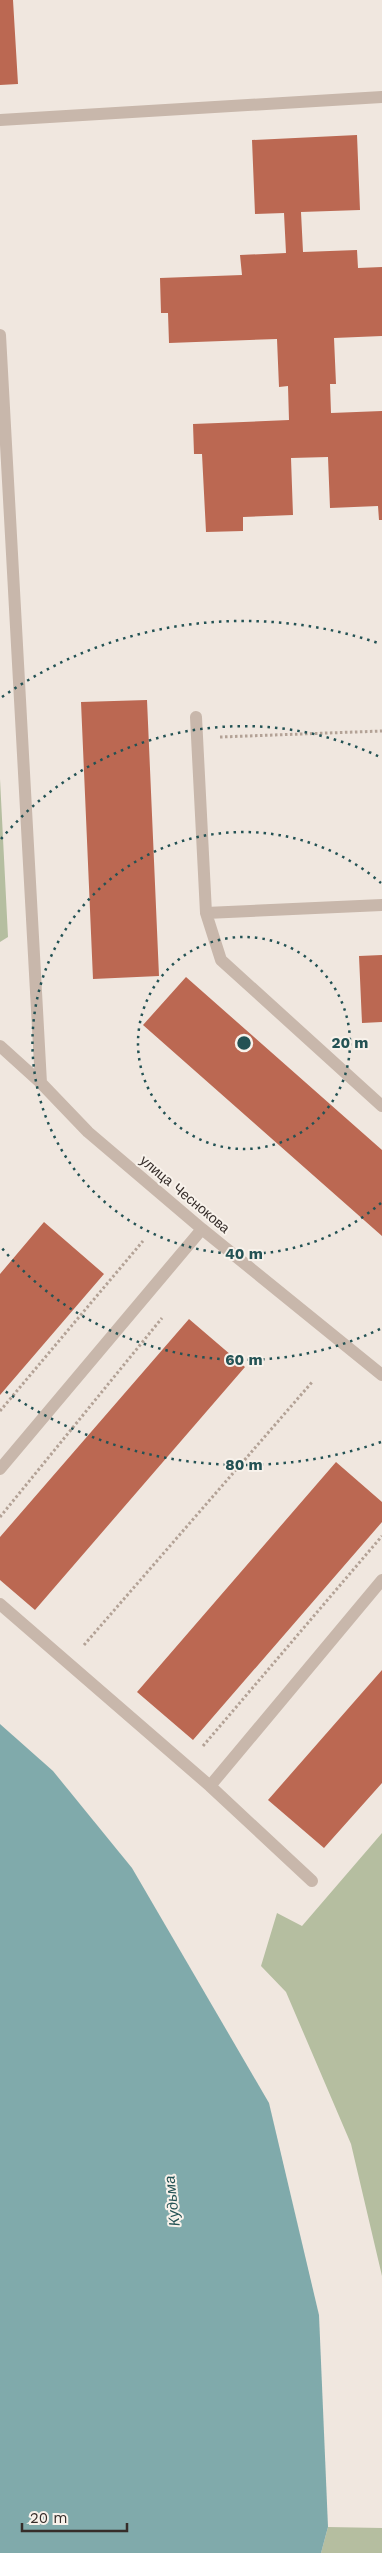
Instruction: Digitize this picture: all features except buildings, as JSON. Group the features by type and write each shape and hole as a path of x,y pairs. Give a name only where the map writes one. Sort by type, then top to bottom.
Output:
{"street":[{"path":"0,120 382,98"},
{"path":"0,335 41,1083"},
{"path":"196,717 206,913 222,960 382,1106"},
{"path":"206,913 382,905"},
{"name":"улица Чеснокова","path":"0,1046 41,1083 88,1132 202,1229 382,1374"},
{"path":"0,1469 202,1229"},
{"path":"210,1786 382,1580"},
{"path":"0,1604 210,1786 312,1881"}],"path":[{"path":"197,738 382,731"},
{"path":"0,1411 143,1241"},
{"path":"0,1517 168,1312"},
{"path":"82,1648 313,1381"},
{"path":"201,1748 382,1536"}],"green space":[{"path":"0,779 8,937 0,942"},
{"path":"382,1833 382,2276 351,2144 286,1992 261,1966 277,1913 302,1926"},
{"path":"328,2527 382,2528 382,2553 321,2553"}],"water":[{"name":"Кудьма","path":"0,1724 53,1771 132,1868 269,2103 319,2315 328,2527 321,2553 0,2553"}]}
